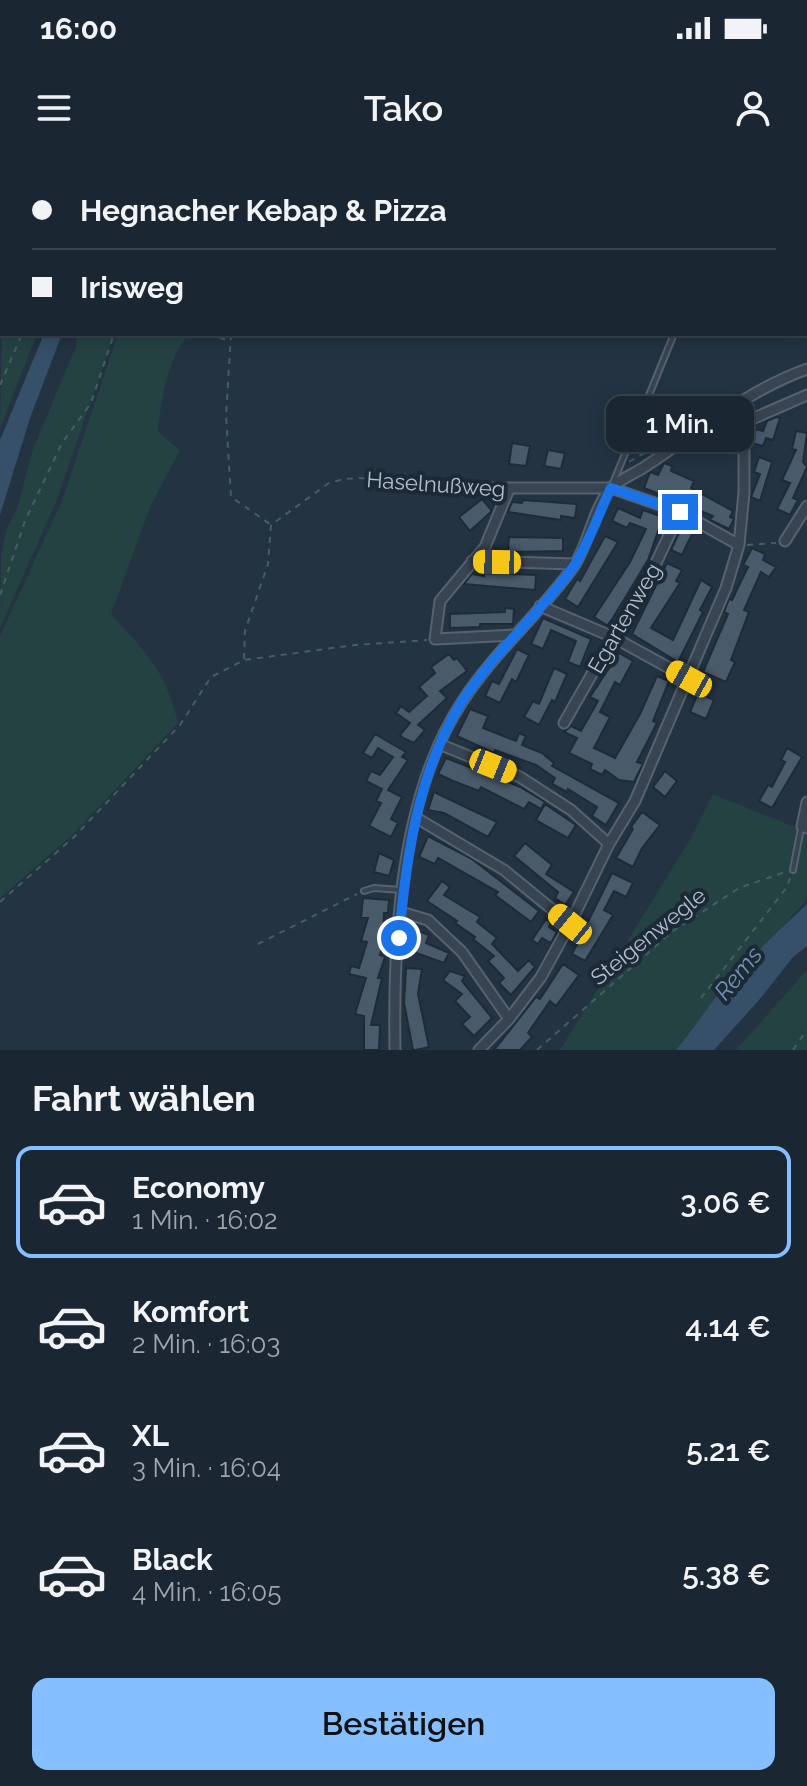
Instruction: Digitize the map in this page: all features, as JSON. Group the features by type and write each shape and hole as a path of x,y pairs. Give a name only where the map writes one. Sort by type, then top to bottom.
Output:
{"street":[{"path":"395,1050 394,991 403,890 415,817 439,744 462,702 513,635 575,564 611,488 719,414 807,369"},
{"path":"736,426 807,395"},
{"path":"479,1050 509,1019 541,977 570,924 609,844 635,801 726,588 739,545 744,492 744,442 736,426 719,414"},
{"name":"Haselnußweg","path":"493,488 611,488"},
{"path":"611,488 680,512 739,545"},
{"path":"509,489 485,547 440,601 435,639 513,635"},
{"path":"785,541 807,506"},
{"name":"Egartenweg","path":"564,723 613,637 639,599 680,512"},
{"path":"472,561 575,564"},
{"path":"540,606 613,637 689,679"},
{"path":"439,744 520,777 571,810 609,844"},
{"path":"804,827 807,802"},
{"path":"415,817 504,870 570,924"},
{"path":"401,912 428,920 462,952 509,1019"}],"lane":[{"path":"611,488 673,336"},
{"path":"793,870 804,827"},
{"path":"364,891 374,888 403,890"}],"path":[{"path":"0,385 21,336"},
{"path":"0,595 25,521 62,443 91,403 113,336"},
{"path":"215,336 231,341"},
{"path":"231,336 226,416 231,497 271,525 268,564 245,631 244,660"},
{"name":"Haselnußweg","path":"271,525 329,483 344,479 493,488"},
{"path":"739,545 761,546 785,541"},
{"path":"0,902 74,837 159,748 180,725 211,677 244,660 355,645 435,639"},
{"path":"701,998 787,887 793,870"},
{"name":"Steigenwegle","path":"537,1050 673,931 739,888 793,870"},
{"path":"258,944 364,891"},
{"path":"793,1050 807,1030"}],"green space":[{"path":"2,336 36,336 0,428"},
{"path":"78,336 113,336 56,502 0,628 1,556 6,531 18,506 33,449"},
{"path":"117,336 187,336 170,368 158,432 180,450 150,507 111,614 161,675 178,723 72,835 0,898 0,636 62,501"},
{"path":"713,794 797,828 807,835 807,899 742,975 685,1050 560,1050 691,838"},
{"path":"807,970 807,1050 736,1050"}],"water":[{"path":"43,336 61,336 30,418 0,515 0,440"},
{"name":"Rems","path":"807,904 807,946 793,957 759,1000 714,1050 676,1050 736,974"}],"building":[{"path":"780,418 773,440 766,438 763,446 752,443 756,429 763,431 767,421"},
{"path":"796,431 807,433 803,462 807,467 793,498 798,500 790,515 777,509 790,483 782,480 796,450 792,449"},
{"path":"512,443 530,446 526,466 509,464"},
{"path":"548,450 565,453 561,469 544,466"},
{"path":"759,457 772,462 760,501 751,497 760,474 754,472"},
{"path":"664,463 672,466 671,471 694,481 691,488 733,511 730,517 734,519 729,529 710,520 713,516 644,488 650,472 658,475"},
{"path":"482,499 492,511 470,531 459,517"},
{"path":"523,500 577,504 575,518 561,516 561,520 508,512 512,502 522,503"},
{"path":"618,508 640,518 643,510 663,517 648,560 608,626 594,617 630,562 646,529 630,523 627,528 612,521"},
{"path":"683,524 694,530 682,555 671,550"},
{"path":"605,536 618,542 578,607 565,599 577,579 580,581"},
{"path":"509,537 563,538 563,551 508,552"},
{"path":"752,548 765,554 763,560 776,567 769,577 761,572 744,610 749,612 726,682 703,672 728,614 724,612 729,599 732,600 748,567 743,565"},
{"path":"667,563 682,570 676,581 680,583 651,628 673,640 701,580 712,587 678,662 632,634"},
{"path":"484,573 536,575 535,590 464,584 472,574 484,576"},
{"path":"505,608 514,609 513,624 450,628 450,614 505,612"},
{"path":"543,618 591,639 580,667 568,662 576,641 551,630 543,649 531,644"},
{"path":"517,649 529,655 516,682 512,679 500,703 485,696 492,681 499,684"},
{"path":"619,653 633,661 620,685 615,682 600,712 610,717 594,748 615,758 657,676 669,681 653,721 657,723 637,762 643,764 634,782 619,780 605,770 602,775 590,769 592,764 569,753 577,738 564,732 571,726 581,731 598,701 590,697"},
{"path":"449,654 454,660 457,658 467,671 440,691 447,698 418,725 425,730 414,743 403,738 400,735 410,723 396,713 401,706 409,712 427,696 419,687 435,673 431,667"},
{"path":"554,668 567,674 555,702 552,700 539,725 524,717 533,701 539,704"},
{"path":"698,693 714,700 706,719 690,712"},
{"path":"470,709 488,716 483,728 516,741 519,733 526,736 522,745 542,753 554,763 552,766 619,803 606,825 592,816 597,807 568,789 567,792 552,784 555,778 536,765 495,750 494,753 457,736"},
{"path":"375,734 406,752 402,757 408,760 388,790 402,797 391,819 398,823 391,837 369,826 381,803 376,801 382,789 366,781 371,771 380,775 393,757 378,748 372,758 363,753"},
{"path":"787,748 802,757 772,808 759,801 768,785 772,787 785,762 781,760"},
{"path":"446,758 520,787 545,802 541,809 529,802 524,809 481,787 479,791 453,781 438,774"},
{"path":"665,771 677,781 665,797 653,787"},
{"path":"434,792 497,822 488,837 444,813 428,810"},
{"path":"545,804 576,825 568,838 536,820"},
{"path":"642,812 660,825 642,848 633,867 616,858"},
{"path":"428,836 472,859 539,911 531,922 495,895 498,892 438,858 435,864 419,857"},
{"path":"525,843 552,865 546,874 574,892 565,905 555,898 558,892 514,856"},
{"path":"379,853 394,860 389,876 374,872"},
{"path":"612,873 633,883 626,897 614,891 604,910 613,915 585,961 572,954"},
{"path":"442,881 450,887 444,895 480,917 477,922 497,938 492,944 518,971 529,960 535,967 511,995 499,983 504,978 488,961 494,956 455,923 457,921 427,901"},
{"path":"363,898 389,900 388,913 384,913 383,930 387,931 380,955 385,957 378,978 382,978 371,1025 380,1025 379,1050 364,1050 364,1016 355,1014 366,978 349,974 351,966 359,968 367,942 361,941 368,918 361,918"},
{"path":"546,919 551,923 549,927 557,932 551,943 542,938 538,944 532,940"},
{"path":"415,930 429,935 426,943 449,953 444,963 408,950"},
{"path":"563,964 579,975 556,1006 550,1001 528,1033 532,1037 520,1050 494,1050 536,997 540,999"},
{"path":"406,968 422,969 418,994 429,1047 416,1050 413,1050 404,1003"},
{"path":"450,971 465,976 462,981 492,1018 474,1036 462,1024 470,1017 455,1001 462,994 443,980"}],"route":[{"path":"399,938 415,817 439,744 462,702 513,635 575,564 611,488 680,512"}]}
